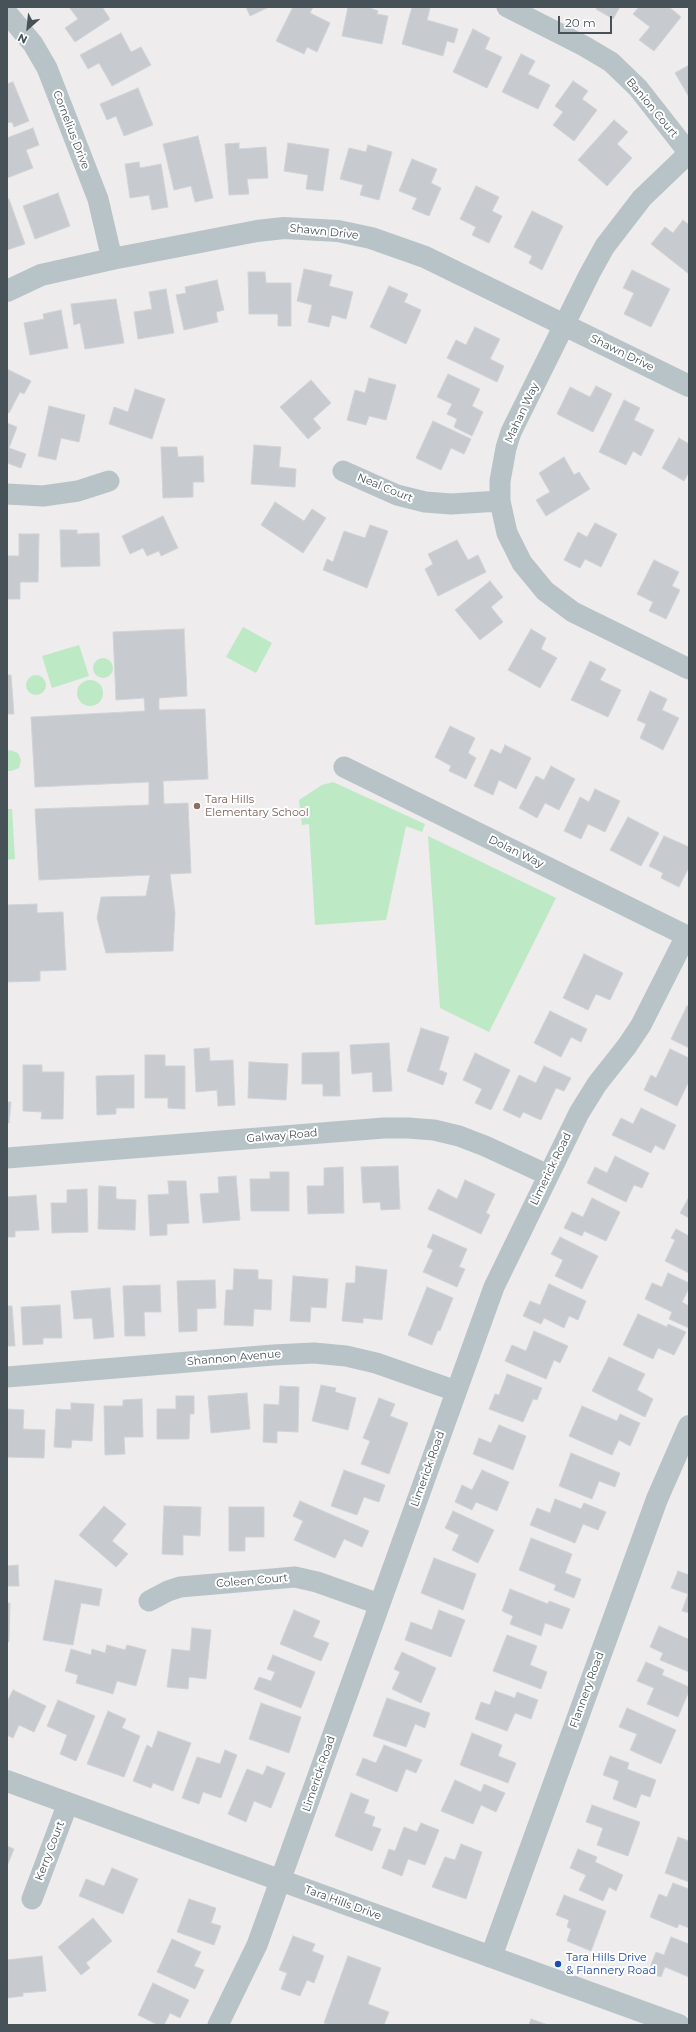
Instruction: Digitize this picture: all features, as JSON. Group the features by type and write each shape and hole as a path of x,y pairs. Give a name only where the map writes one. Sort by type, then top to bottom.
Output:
{"street":[{"name":"Banion Court","path":"507,7 584,46 611,62 638,88 689,153"},
{"name":"Cornelius Drive","path":"7,13 34,44 47,68 98,199 112,259"},
{"name":"Mahan Way","path":"689,153 642,198 617,230 590,273 511,432 506,448 500,481 500,501 507,533 522,563 545,591 573,612 689,669"},
{"name":"Shawn Drive","path":"7,291 41,275 112,259 257,231 284,228 338,231 371,238 398,246 689,386"},
{"name":"Neal Court","path":"344,471 397,495 425,502 451,504 500,501"},
{"path":"7,494 43,496 78,491 109,482"},
{"name":"Dolan Way","path":"344,767 688,936"},
{"name":"Limerick Road","path":"218,2025 257,1945 494,1287 548,1175 587,1099 642,1024 688,936"},
{"name":"Galway Road","path":"7,1158 376,1128 408,1128 434,1130 459,1136 485,1146 548,1175"},
{"name":"Shannon Avenue","path":"7,1377 265,1355 314,1353 346,1356 376,1363 456,1390"},
{"name":"Flannery Road","path":"491,1957 657,1499 689,1426"},
{"name":"Coleen Court","path":"149,1602 168,1591 180,1587 295,1577 317,1582 379,1604"},
{"name":"Tara Hills Drive","path":"7,1781 679,2025"},
{"name":"Kerry Court","path":"32,1899 68,1803"}],"green space":[{"path":"243,627 272,643 256,673 226,657"},
{"path":"79,645 89,676 52,688 42,656"},
{"path":"99,658 107,658 113,664 113,672 107,678 99,678 93,672 93,664"},
{"path":"32,675 40,675 46,681 46,689 40,695 32,695 26,689 26,681"},
{"path":"90,680 99,684 103,693 99,702 90,706 81,702 77,693 81,684"},
{"path":"10,750 18,753 21,760 19,768 7,771 7,751"},
{"path":"333,782 425,824 422,832 406,826 386,920 315,925 309,824 302,825 299,800 322,785"},
{"path":"7,809 12,809 15,859 7,860"},
{"path":"428,836 556,898 489,1032 440,1008"}],"building":[{"path":"69,7 102,7 110,19 75,42 65,28 78,19"},
{"path":"246,7 269,7 250,16"},
{"path":"293,7 313,7 310,13 330,23 317,52 307,47 304,54 276,41"},
{"path":"348,7 368,7 378,11 377,14 388,16 382,44 342,36"},
{"path":"412,7 430,8 427,20 458,29 454,43 447,41 443,56 402,44"},
{"path":"598,7 620,7 613,19 596,9"},
{"path":"639,7 669,7 681,17 654,51 639,40 650,27 633,14"},
{"path":"473,29 490,38 485,49 502,57 487,88 453,72"},
{"path":"121,33 131,52 141,47 151,65 112,86 99,63 88,69 80,55"},
{"path":"521,54 535,61 528,74 550,85 538,109 502,92"},
{"path":"689,65 689,97 675,73"},
{"path":"573,81 588,91 582,99 597,110 574,141 553,125 563,112 555,106"},
{"path":"13,82 29,121 14,127 12,122 7,123 7,84"},
{"path":"138,88 153,125 124,136 116,116 107,120 100,104"},
{"path":"614,120 628,132 617,144 632,158 607,186 578,160"},
{"path":"33,128 39,145 26,150 33,168 7,178 7,138"},
{"path":"198,136 213,198 195,202 191,186 174,190 163,144"},
{"path":"239,143 239,149 266,147 268,178 247,179 249,194 229,195 225,144"},
{"path":"288,143 329,149 323,191 306,189 308,175 284,171"},
{"path":"368,145 392,152 379,200 360,195 363,185 340,179 349,148 366,152"},
{"path":"412,159 437,169 431,183 441,188 429,216 412,209 417,198 399,191"},
{"path":"139,162 140,168 161,164 168,207 152,210 149,195 130,198 125,164"},
{"path":"476,186 499,197 492,211 502,216 489,243 472,235 476,227 460,219"},
{"path":"58,193 70,226 35,239 23,206"},
{"path":"9,199 25,244 7,250 7,200"},
{"path":"532,211 563,226 542,270 529,263 532,256 514,247"},
{"path":"683,220 689,225 689,274 651,244 665,227 673,233"},
{"path":"304,269 332,275 329,286 353,292 346,319 332,315 329,327 308,322 312,305 297,301"},
{"path":"632,270 670,289 651,327 624,314 634,293 623,288"},
{"path":"248,272 265,272 266,283 291,283 291,326 278,326 278,314 249,314"},
{"path":"217,280 224,310 216,312 218,322 184,330 176,295 186,293 185,287"},
{"path":"389,286 408,294 404,302 421,310 406,344 370,327"},
{"path":"166,289 174,333 138,339 134,312 152,309 149,292"},
{"path":"116,299 124,343 85,349 80,323 74,325 71,304"},
{"path":"61,310 68,348 30,355 24,323 44,319 43,314"},
{"path":"475,327 500,339 490,359 504,366 497,382 447,358 456,340 466,345"},
{"path":"7,369 31,381 24,394 20,392 9,413 7,413"},
{"path":"448,374 480,389 472,406 483,412 472,436 454,427 457,419 447,414 452,404 437,397"},
{"path":"369,378 396,385 386,420 369,416 366,425 347,420 355,390 365,393"},
{"path":"311,380 331,403 313,419 321,428 308,439 280,407"},
{"path":"596,386 612,394 593,432 557,414 570,387 590,397"},
{"path":"135,389 165,399 152,439 109,424 114,407 128,412"},
{"path":"624,400 640,408 634,420 654,430 641,456 633,451 626,465 599,452"},
{"path":"49,406 85,415 79,442 61,438 56,460 38,456"},
{"path":"433,421 471,439 464,454 451,448 441,470 416,458"},
{"path":"7,423 17,427 9,448 26,454 21,468 7,463"},
{"path":"679,438 689,444 689,472 684,481 662,468"},
{"path":"254,445 281,447 279,467 296,469 295,487 251,484"},
{"path":"161,447 177,447 178,457 203,456 204,482 193,482 193,497 163,498"},
{"path":"564,457 574,475 579,472 590,489 546,516 536,500 550,492 539,473"},
{"path":"275,502 304,521 312,509 326,518 303,553 261,525"},
{"path":"163,516 178,548 161,556 159,551 147,556 143,548 130,554 122,536"},
{"path":"595,523 617,534 601,567 585,559 580,568 564,560 578,532 587,537"},
{"path":"370,525 388,531 367,588 323,570 327,559 333,562 344,531 365,538"},
{"path":"60,530 77,530 77,534 99,533 100,566 61,567"},
{"path":"19,534 39,534 38,582 20,582 20,599 7,599 7,556 19,556"},
{"path":"457,540 468,560 478,555 486,572 438,596 425,569 433,564 428,554"},
{"path":"654,560 679,572 672,586 680,590 666,619 649,611 653,602 637,594"},
{"path":"490,581 503,597 491,607 503,622 480,640 455,610"},
{"path":"184,629 187,696 159,698 159,710 205,709 208,779 163,781 164,804 188,803 191,873 170,874 175,913 173,951 106,953 97,918 101,897 146,896 150,875 39,880 35,809 149,805 149,782 35,787 31,717 145,711 144,698 116,700 113,632"},
{"path":"531,629 546,638 541,649 557,658 540,688 508,670"},
{"path":"590,661 606,669 600,680 621,690 608,717 571,700"},
{"path":"7,675 11,675 14,714 7,714"},
{"path":"650,691 667,699 662,710 679,718 663,750 640,738 646,724 637,720"},
{"path":"450,726 475,738 468,753 476,758 466,779 449,771 451,766 435,757"},
{"path":"505,745 531,758 516,789 499,780 493,795 474,786 491,749 501,754"},
{"path":"551,766 575,779 559,810 545,803 537,818 519,808 536,776 544,780"},
{"path":"595,789 620,801 605,832 588,824 581,839 564,831 580,797 589,802"},
{"path":"628,817 659,833 641,866 610,850"},
{"path":"664,836 689,847 689,867 679,887 661,878 663,873 649,866"},
{"path":"37,904 37,913 63,912 66,970 40,971 40,981 7,982 7,905"},
{"path":"584,954 623,973 610,1000 596,994 588,1010 563,998"},
{"path":"687,1006 689,1006 689,1048 671,1039"},
{"path":"550,1011 587,1029 581,1042 571,1037 561,1057 534,1043"},
{"path":"421,1028 449,1037 439,1070 447,1073 443,1085 407,1071"},
{"path":"389,1043 392,1091 373,1092 372,1072 352,1074 350,1045"},
{"path":"209,1048 210,1061 233,1060 235,1105 218,1106 217,1090 196,1092 194,1049"},
{"path":"670,1049 689,1058 689,1081 677,1106 644,1090 651,1075 656,1078"},
{"path":"339,1052 340,1096 323,1096 323,1084 302,1084 302,1053"},
{"path":"475,1053 510,1070 491,1110 475,1103 482,1089 463,1080"},
{"path":"145,1055 165,1055 165,1066 185,1066 185,1109 168,1108 168,1098 145,1098"},
{"path":"249,1062 288,1064 286,1100 248,1098"},
{"path":"23,1065 42,1065 42,1072 64,1072 63,1119 41,1119 42,1112 23,1111"},
{"path":"544,1066 571,1078 564,1091 556,1088 541,1120 523,1112 520,1118 503,1110 519,1075 536,1083"},
{"path":"134,1075 134,1108 116,1108 116,1114 97,1115 96,1076"},
{"path":"7,1102 11,1102 9,1123 7,1123"},
{"path":"641,1108 676,1125 664,1150 655,1145 651,1153 612,1135 621,1118 633,1124"},
{"path":"615,1156 649,1173 642,1188 634,1185 626,1202 587,1183 595,1167 607,1173"},
{"path":"398,1166 400,1209 381,1210 380,1202 363,1203 361,1167"},
{"path":"343,1167 344,1213 308,1214 307,1186 324,1186 324,1168"},
{"path":"270,1172 289,1172 289,1211 251,1211 250,1179 270,1179"},
{"path":"236,1176 240,1220 203,1223 200,1194 219,1193 218,1177"},
{"path":"465,1180 495,1194 486,1213 490,1215 481,1234 428,1209 438,1189 457,1199"},
{"path":"168,1181 186,1181 189,1223 167,1224 167,1235 150,1236 148,1195 169,1194"},
{"path":"99,1186 116,1187 116,1199 136,1200 135,1230 98,1229"},
{"path":"87,1189 88,1232 52,1233 51,1203 67,1203 67,1190"},
{"path":"36,1195 39,1230 15,1231 15,1237 7,1237 7,1197"},
{"path":"689,1197 689,1218 680,1213"},
{"path":"592,1198 620,1212 606,1241 584,1231 582,1236 564,1228 572,1212 583,1217"},
{"path":"676,1229 689,1236 689,1273 665,1261 675,1240 671,1238"},
{"path":"433,1234 467,1249 459,1267 465,1269 457,1287 423,1272 433,1250 427,1247"},
{"path":"560,1237 598,1256 582,1289 555,1276 563,1260 551,1254"},
{"path":"356,1266 387,1270 382,1320 363,1318 363,1323 342,1321 346,1283 355,1283"},
{"path":"234,1269 258,1270 258,1279 272,1280 271,1310 254,1309 253,1326 224,1325 226,1290 233,1290"},
{"path":"668,1273 689,1283 689,1288 682,1302 689,1306 689,1328 669,1319 672,1312 645,1299 652,1283 662,1287"},
{"path":"293,1276 328,1279 326,1308 311,1307 310,1322 290,1321"},
{"path":"215,1280 216,1308 197,1309 197,1331 179,1332 177,1281"},
{"path":"549,1284 586,1301 578,1320 569,1316 564,1328 544,1318 541,1324 523,1316 530,1301 540,1305"},
{"path":"160,1285 161,1312 144,1312 145,1336 125,1336 123,1286"},
{"path":"427,1287 453,1298 440,1331 438,1330 432,1345 408,1335"},
{"path":"110,1288 114,1337 94,1339 92,1318 74,1319 71,1291"},
{"path":"60,1305 62,1338 43,1338 43,1344 23,1345 21,1307"},
{"path":"7,1306 12,1306 15,1346 7,1346"},
{"path":"638,1314 667,1327 668,1324 686,1332 674,1355 658,1348 653,1359 623,1345"},
{"path":"534,1331 568,1346 560,1363 554,1360 546,1379 505,1361 512,1345 526,1351"},
{"path":"609,1357 645,1374 637,1390 653,1399 645,1417 592,1391"},
{"path":"507,1374 542,1388 537,1400 533,1399 523,1422 489,1409 495,1394 499,1395"},
{"path":"321,1385 336,1388 335,1392 356,1398 348,1430 312,1421"},
{"path":"280,1386 299,1387 298,1432 277,1431 277,1443 263,1442 264,1404 279,1405"},
{"path":"247,1393 250,1429 211,1433 208,1396"},
{"path":"176,1396 194,1396 194,1414 190,1414 189,1439 157,1439 157,1409 176,1409"},
{"path":"379,1398 395,1404 390,1416 408,1423 389,1474 361,1464 370,1441 363,1438"},
{"path":"142,1399 143,1437 124,1437 125,1454 105,1455 104,1406 123,1406 123,1400"},
{"path":"71,1403 94,1404 92,1441 72,1440 71,1448 54,1447 56,1409 71,1410"},
{"path":"582,1406 617,1421 620,1414 640,1423 630,1446 619,1440 612,1455 569,1436"},
{"path":"7,1409 24,1410 23,1429 45,1430 44,1458 7,1457"},
{"path":"499,1425 526,1436 513,1470 473,1454 479,1438 491,1443"},
{"path":"571,1453 620,1473 615,1487 599,1481 592,1499 559,1486"},
{"path":"344,1470 385,1485 379,1502 364,1497 357,1515 331,1506"},
{"path":"482,1470 509,1482 497,1511 476,1502 472,1510 455,1502 462,1485 472,1490"},
{"path":"555,1499 581,1509 584,1503 606,1512 598,1530 583,1524 575,1543 530,1525 537,1508 550,1513"},
{"path":"300,1501 369,1531 362,1547 344,1539 335,1558 294,1540 303,1521 293,1516"},
{"path":"104,1506 126,1524 112,1541 128,1554 116,1567 79,1535"},
{"path":"164,1506 201,1507 200,1536 183,1535 183,1555 162,1554"},
{"path":"229,1507 264,1507 264,1537 245,1537 245,1551 229,1551"},
{"path":"453,1511 494,1530 478,1563 452,1550 459,1535 445,1528"},
{"path":"531,1538 572,1554 565,1573 581,1579 574,1598 554,1590 556,1585 519,1570"},
{"path":"434,1558 476,1574 463,1610 421,1593"},
{"path":"18,1565 19,1586 7,1586 7,1566"},
{"path":"678,1571 689,1575 689,1613 682,1611 688,1594 671,1588"},
{"path":"55,1580 102,1589 99,1606 81,1603 73,1645 43,1640"},
{"path":"510,1589 548,1604 549,1601 570,1609 562,1629 545,1623 541,1636 510,1624 513,1616 502,1611"},
{"path":"7,1603 10,1603 9,1642 7,1642"},
{"path":"294,1610 320,1621 313,1637 329,1643 321,1661 280,1644"},
{"path":"439,1610 465,1620 451,1657 405,1640 411,1622 432,1630"},
{"path":"659,1626 688,1639 689,1637 689,1672 660,1660 663,1653 650,1647"},
{"path":"192,1628 211,1630 206,1679 189,1677 188,1689 167,1687 172,1649 190,1651"},
{"path":"507,1635 537,1646 530,1665 547,1672 541,1689 493,1671"},
{"path":"107,1645 125,1650 127,1645 146,1650 136,1686 117,1681 113,1694 76,1683 78,1675 65,1671 71,1649 91,1655 92,1649 105,1653"},
{"path":"402,1652 436,1668 421,1703 392,1689 400,1672 394,1669"},
{"path":"273,1655 315,1672 301,1708 254,1689 259,1677 271,1681 275,1672 267,1669"},
{"path":"646,1662 664,1670 662,1675 689,1687 689,1691 678,1717 647,1704 654,1688 637,1681"},
{"path":"13,1690 46,1706 34,1732 19,1725 13,1738 7,1735 7,1702"},
{"path":"495,1691 515,1698 517,1692 538,1700 531,1719 515,1713 507,1731 475,1719 481,1702 490,1705"},
{"path":"387,1698 430,1713 425,1728 415,1724 406,1747 373,1736"},
{"path":"58,1700 95,1716 76,1761 60,1754 67,1735 47,1726"},
{"path":"261,1703 301,1717 289,1753 249,1739"},
{"path":"627,1708 676,1730 661,1764 630,1750 637,1734 619,1727"},
{"path":"108,1711 126,1719 122,1728 140,1736 124,1777 87,1764"},
{"path":"158,1731 191,1743 173,1791 153,1783 151,1788 133,1781 147,1745 152,1748"},
{"path":"472,1733 502,1745 498,1756 516,1763 508,1783 460,1765"},
{"path":"384,1745 422,1760 416,1773 406,1769 397,1792 356,1775 363,1758 376,1763"},
{"path":"225,1750 237,1755 221,1798 203,1792 199,1804 182,1798 197,1757 220,1764"},
{"path":"610,1756 629,1763 627,1769 656,1780 650,1797 641,1794 636,1808 613,1799 619,1781 603,1775"},
{"path":"267,1766 285,1773 271,1808 254,1801 246,1822 228,1814 247,1769 263,1775"},
{"path":"455,1780 481,1792 484,1784 505,1793 496,1812 481,1805 473,1824 441,1811"},
{"path":"351,1793 369,1800 364,1813 375,1817 372,1826 381,1829 372,1851 335,1836"},
{"path":"592,1805 640,1822 628,1856 597,1845 603,1828 586,1822"},
{"path":"421,1823 439,1830 425,1865 408,1859 402,1876 382,1868 389,1849 395,1851 404,1827 417,1832"},
{"path":"678,1837 689,1841 689,1882 665,1873"},
{"path":"461,1844 482,1852 466,1899 432,1887 445,1857 455,1860"},
{"path":"7,1846 14,1849 7,1866"},
{"path":"578,1849 597,1857 595,1862 623,1875 616,1891 609,1887 603,1901 579,1890 586,1875 570,1868"},
{"path":"112,1868 138,1879 123,1914 79,1896 86,1879 104,1886"},
{"path":"673,1883 689,1889 689,1928 679,1924 677,1928 650,1917 659,1894 667,1897"},
{"path":"564,1895 606,1911 591,1951 567,1941 571,1929 567,1927 569,1920 556,1915"},
{"path":"189,1899 216,1908 211,1923 221,1926 214,1945 177,1932"},
{"path":"93,1918 112,1941 86,1963 90,1968 81,1975 58,1947"},
{"path":"293,1936 315,1944 312,1951 324,1956 314,1983 307,1980 300,1996 281,1989 287,1973 279,1970"},
{"path":"671,1937 689,1944 689,1977 665,1967 661,1977 648,1972 656,1952 664,1955"},
{"path":"172,1939 201,1952 194,1966 204,1970 195,1989 157,1972"},
{"path":"42,1956 46,1991 23,1993 23,1996 7,1998 7,1960"},
{"path":"348,1956 381,1968 368,2004 389,2012 384,2025 329,2025 324,2023"},
{"path":"153,1983 189,2000 180,2018 170,2013 164,2025 158,2025 138,2015"},
{"path":"531,2019 548,2025 529,2025"}],"place":[{"name":"Tara Hills Elementary School","path":"197,806"},
{"name":"Tara Hills Drive & Flannery Road","path":"558,1964"}]}
